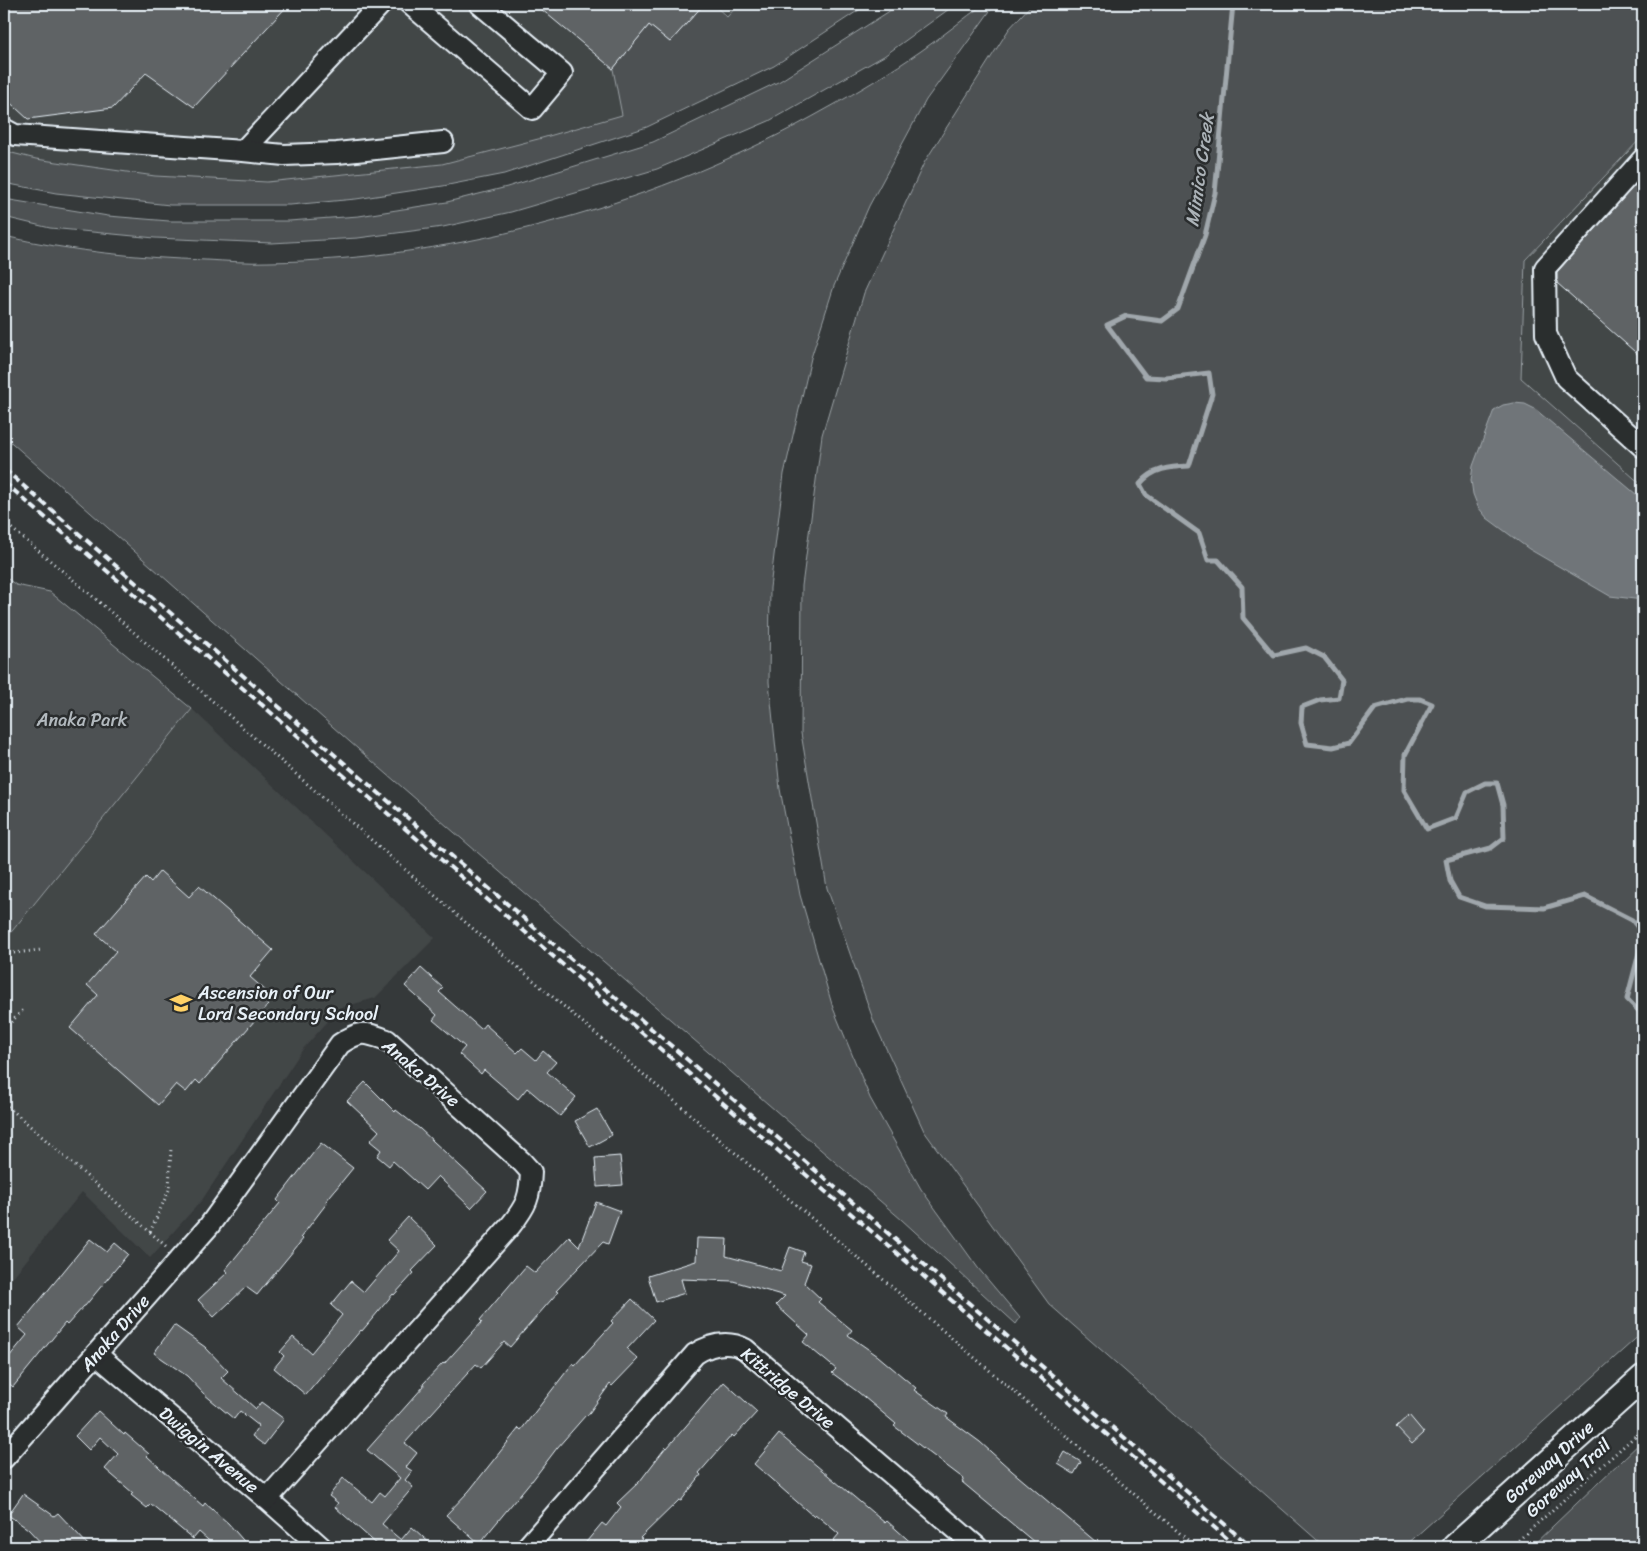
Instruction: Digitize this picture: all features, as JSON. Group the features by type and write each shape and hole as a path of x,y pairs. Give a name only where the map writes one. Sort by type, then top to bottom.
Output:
{"main road":[{"name":"Goreway Drive","path":"1456,1547 1643,1378"}],"street":[{"path":"243,151 381,4"},
{"path":"410,4 532,108 562,73 480,4"},
{"path":"4,129 15,136 284,155 337,153 443,142"},
{"path":"1643,159 1545,268 1544,286 1546,334 1566,378 1643,448"},
{"name":"Anaka Drive","path":"4,1458 226,1203 340,1044 356,1034 371,1034 387,1040 522,1162 531,1172 530,1188 524,1209 512,1225 267,1499"},
{"name":"Kittridge Drive","path":"527,1547 695,1354 705,1347 722,1343 736,1344 745,1349 977,1547"},
{"name":"Dwiggin Avenue","path":"96,1354 321,1547"}],"path":[{"path":"4,522 90,594 472,928 1196,1547"},
{"path":"4,954 42,950"},
{"path":"4,1029 23,1010"},
{"path":"4,1103 180,1258"},
{"path":"150,1232 169,1190 171,1148"},
{"name":"Goreway Trail","path":"1511,1547 1643,1429"}],"shaded area":[{"path":"4,4 704,4 670,42 650,25 622,115 442,164 267,182 155,176 36,159 4,151"},
{"path":"713,4 739,4 728,17"},
{"path":"1643,136 1643,486 1521,379 1525,260"},
{"path":"1525,404 1535,409 1643,500 1643,600 1610,596 1529,549 1487,518 1478,507 1473,494 1471,480 1473,466 1494,410 1503,405"},
{"name":"Ascension of Our Lord Secondary School","path":"192,709 435,938 375,998 340,1008 303,1049 202,1200 150,1258 82,1192 4,1288 4,941"}],"green space":[{"path":"704,4 713,4 727,17 739,4 868,4 774,66 647,127 504,174 443,186 356,199 290,205 170,205 56,193 4,183 4,151 36,159 155,176 267,182 442,164 622,115 613,69 649,25 670,42"},
{"path":"898,4 956,4 884,56 769,121 657,169 511,212 443,227 358,238 272,243 155,238 50,228 4,217 4,199 108,216 169,221 289,221 359,216 447,202 507,187 653,142 780,81"},
{"path":"984,4 995,4 926,100 869,206 834,286 811,358 784,474 770,588 769,682 780,789 800,895 833,1008 870,1098 921,1189 978,1268 1020,1318 1016,1324 902,1220 350,742 4,436 4,236 104,253 155,258 253,262 342,258 414,250 487,237 558,220 628,198 697,172 763,142 863,88 929,45"},
{"path":"1032,4 1643,4 1643,136 1525,260 1521,378 1643,486 1643,1332 1404,1547 1325,1547 1049,1304 924,1131 874,1022 827,888 801,733 802,586 822,435 864,293 924,163 1009,29"},
{"name":"Anaka Park","path":"4,576 16,585 50,592 192,709 4,941"},
{"path":"1643,1440 1643,1547 1531,1547"}],"building":[{"path":"4,4 289,4 194,107 146,73 113,108 28,119 4,97"},
{"path":"535,4 704,4 670,42 649,25 613,69"},
{"path":"1643,176 1643,359 1557,283 1557,272"},
{"path":"160,871 189,897 199,886 273,950 250,977 274,998 200,1084 196,1080 186,1092 176,1084 158,1105 70,1028 98,995 87,985 116,951 96,934 146,877 151,882"},
{"path":"421,968 443,988 439,992 481,1029 485,1024 517,1053 522,1048 536,1060 543,1051 556,1062 547,1072 576,1097 560,1116 527,1088 518,1099 484,1070 481,1074 459,1054 465,1047 433,1020 437,1015 405,986"},
{"path":"365,1082 395,1112 396,1110 420,1129 487,1191 471,1208 438,1176 425,1190 393,1161 389,1166 377,1156 381,1150 370,1141 379,1131 347,1101"},
{"path":"597,1109 612,1135 590,1147 575,1121"},
{"path":"321,1143 353,1168 326,1201 327,1203 301,1237 303,1239 257,1295 246,1287 214,1317 198,1300 228,1272 225,1270 280,1203 277,1200"},
{"path":"620,1156 623,1185 597,1187 595,1158"},
{"path":"596,1202 620,1211 608,1244 603,1242 556,1291 558,1292 510,1347 504,1342 481,1368 476,1364 405,1443 417,1453 406,1467 412,1471 405,1480 413,1487 382,1524 401,1540 412,1527 434,1547 380,1547 335,1507 338,1503 329,1496 343,1478 372,1502 380,1492 385,1496 400,1478 367,1450 424,1386 423,1384 482,1322 480,1320 526,1266 535,1273 569,1237 579,1247"},
{"path":"408,1217 437,1245 412,1271 414,1273 361,1330 306,1395 274,1368 284,1356 280,1352 293,1337 311,1353 342,1315 331,1305 351,1281 364,1292 399,1251 387,1240"},
{"path":"697,1238 727,1239 726,1256 781,1271 790,1247 804,1252 801,1261 811,1264 804,1283 821,1299 818,1302 852,1330 848,1335 878,1356 916,1388 914,1390 948,1414 946,1417 980,1442 1102,1547 1040,1547 962,1482 964,1479 894,1426 896,1424 832,1373 836,1369 803,1342 809,1335 776,1305 785,1296 733,1281 681,1279 685,1293 656,1302 648,1276 696,1261"},
{"path":"90,1239 107,1252 115,1243 128,1254 85,1306 67,1325 65,1323 13,1387 4,1379 4,1363 27,1335 18,1327"},
{"path":"632,1299 654,1320 627,1349 638,1359 612,1386 610,1384 587,1416 557,1448 479,1544 446,1515 469,1491 519,1428 521,1430 573,1363 575,1365 613,1323 611,1321"},
{"path":"174,1325 205,1347 228,1371 221,1378 256,1409 261,1402 284,1419 264,1445 252,1436 259,1426 240,1411 234,1419 204,1394 187,1376 154,1353"},
{"path":"724,1382 757,1412 734,1437 732,1435 699,1473 701,1475 681,1501 679,1500 640,1538 642,1539 635,1547 582,1547 602,1523 606,1526 621,1507 617,1503 640,1481 666,1447"},
{"path":"98,1411 124,1435 125,1433 149,1454 147,1456 203,1506 205,1503 228,1523 249,1547 216,1547 199,1532 193,1539 151,1504 147,1508 131,1495 133,1493 105,1469 118,1454 100,1437 89,1450 75,1436"},
{"path":"1409,1415 1424,1433 1412,1444 1396,1427"},
{"path":"779,1434 885,1523 887,1521 916,1547 841,1547 833,1541 839,1534 815,1514 813,1516 754,1464"},
{"path":"1065,1452 1081,1462 1074,1474 1058,1464"},
{"path":"23,1494 54,1516 58,1513 90,1547 45,1547 28,1529 8,1515"}],"waterway":[{"name":"Mimico Creek","path":"1233,4 1215,193 1205,235 1178,309 1162,321 1126,316 1107,325 1146,377 1166,378 1209,373 1212,394 1189,466 1162,469 1150,475 1140,484 1146,495 1199,533 1208,560 1218,560 1242,587 1243,618 1274,655 1306,648 1324,657 1342,680 1339,698 1320,700 1302,707 1301,723 1307,744 1333,747 1349,743 1375,708 1407,699 1420,699 1432,704 1405,755 1404,790 1427,829 1456,818 1467,792 1485,783 1497,783 1503,805 1504,838 1491,848 1446,860 1450,881 1459,897 1485,906 1544,908 1585,896 1632,920 1643,934"},
{"name":"Mimico Creek","path":"1643,938 1627,999 1640,1012 1643,1009"}],"railway":[{"path":"4,469 1251,1547"},
{"path":"4,482 1237,1547"}],"place":[{"name":"Ascension of Our Lord Secondary School","path":"181,1003"}]}
